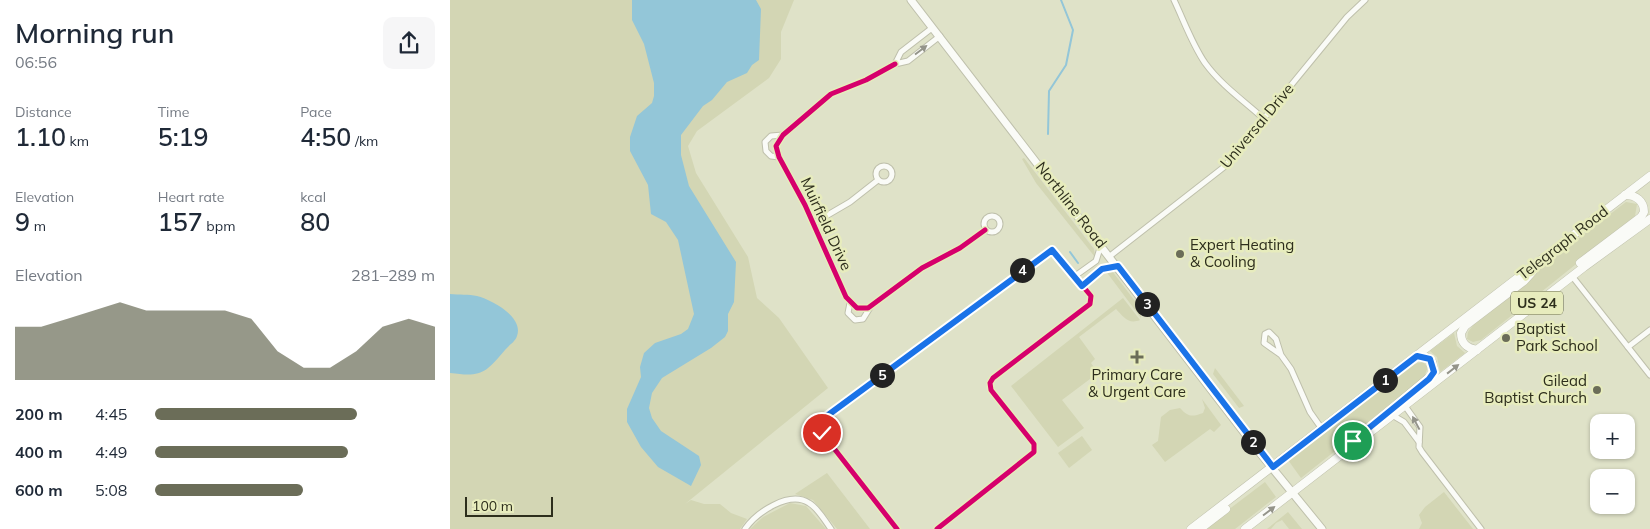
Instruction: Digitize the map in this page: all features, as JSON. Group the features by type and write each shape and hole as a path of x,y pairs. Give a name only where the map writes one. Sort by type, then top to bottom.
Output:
{"main road":[{"name":"Northline Road","path":"911,0 1322,529"},
{"name":"Telegraph Road","path":"1191,529 1650,176"},
{"path":"1564,282 1581,263 1641,217 1644,212 1642,202 1635,197 1625,195"},
{"name":"US 24","path":"1245,529 1564,282 1650,219"},
{"path":"1477,350 1467,347 1462,342 1461,333 1465,326 1524,281 1545,257"},
{"path":"1349,449 1353,441 1370,425 1432,375 1434,372 1432,362 1426,357 1417,356"},
{"path":"1200,529 1245,494 1256,480"}],"street":[{"path":"1174,0 1206,64 1227,87 1264,119"},
{"name":"Universal Drive","path":"1110,256 1224,167 1347,17 1365,0"},
{"path":"894,64 901,52 932,28"},
{"path":"779,157 776,146 783,135 831,94 866,80 894,64 908,61 940,36"},
{"name":"Muirfield Drive","path":"783,135 771,136 765,142 766,152 772,156 779,157 814,223 850,303 848,313 855,320 863,319 871,306"},
{"path":"814,223 850,202 878,180"},
{"path":"850,303 862,310 871,306 922,268 960,248 985,230"},
{"path":"1075,276 1096,261 1101,244"},
{"path":"897,529 822,433 818,426 820,421 1049,250 1055,251 1090,296 1090,304 993,378 990,383 992,390 1034,444 1033,454 937,529"},
{"path":"1082,286 1102,269 1118,266"},
{"path":"1572,276 1650,374"},
{"path":"1628,346 1650,330"},
{"path":"1281,355 1291,369 1310,412 1322,429"},
{"path":"1405,406 1420,426 1419,442"},
{"path":"1392,416 1404,422 1419,442 1422,452 1481,529"},
{"path":"745,529 757,516 767,510 784,501 798,499 811,504 831,529"}],"green space":[{"path":"450,0 794,0 781,32 781,59 769,78 697,131 688,146 696,173 748,257 757,298 779,318 828,388 685,504 691,500 704,504 720,504 731,513 747,519 740,529 450,529"},
{"path":"1024,158 1094,249 1095,257 1036,183 1022,159"},
{"path":"1626,202 1637,204 1635,216 1630,221 1481,340 1473,342 1467,339 1468,332 1474,324 1562,251"},
{"path":"1105,270 1112,271 1141,309 1141,318"},
{"path":"1123,298 1140,320 1129,321 1116,309 1079,337 1095,359 1091,363 1098,373 1062,400 1084,428 1058,447 1011,386"},
{"path":"1454,333 1457,346 1465,353 1440,372 1437,357 1430,351"},
{"path":"1423,362 1428,367 1422,382 1301,478 1288,460 1414,364"},
{"path":"1215,368 1244,406 1239,408 1213,374"},
{"path":"1202,399 1221,425 1214,432 1210,429 1165,462 1152,445 1158,441 1161,417 1170,410 1180,408 1190,415 1203,413 1205,408"},
{"path":"1082,436 1092,450 1069,468 1058,453"},
{"path":"827,473 870,529 837,529 813,500 795,494"},
{"path":"1265,482 1276,497 1235,529 1203,529"},
{"path":"1444,492 1473,529 1419,529 1422,523 1419,515 1425,507"},
{"path":"790,503 806,506 826,529 750,529 763,517"},
{"path":"1288,512 1302,529 1289,529 1282,520 1271,529 1267,529"}],"water":[{"path":"632,0 756,0 761,9 759,60 752,65 747,73 727,82 712,100 703,106 681,135 681,155 689,186 736,262 734,302 728,314 728,331 725,337 711,348 662,378 652,393 649,408 652,418 661,431 699,456 701,465 691,486 658,467 641,447 627,422 627,409 641,377 640,367 644,353 655,343 681,334 688,329 694,314 678,240 666,222 651,214 648,185 630,151 630,137 637,116 652,103 654,96 654,83 644,44 632,20"},
{"path":"450,294 474,295 483,298 505,310 516,322 518,329 515,340 482,372 476,374 450,373"}],"waterway":[{"path":"1048,134 1049,91 1066,65 1073,30 1061,0"},
{"path":"1070,252 1078,263"}],"cycle path":[{"path":"895,64 866,80 831,94 783,135 776,146 779,157 805,205 846,297 857,308 868,308 922,268 960,248 985,230"},
{"path":"897,529 822,433 819,426 820,421 1052,249 1091,296 1090,304 993,378 990,383 991,390 1034,444 1034,452 937,529"}],"place":[{"name":"Expert Heating & Cooling","path":"1180,254"},
{"name":"Baptist Park School","path":"1506,338"},
{"name":"Primary Care & Urgent Care","path":"1137,357"},
{"name":"Gilead Baptist Church","path":"1597,390"}],"route":[{"path":"822,433 818,426 820,421 1049,250 1052,250 1055,251 1082,286 1102,269 1118,266 1273,467 1417,356 1430,359 1434,366 1434,372 1429,379 1370,425 1353,441"}]}
